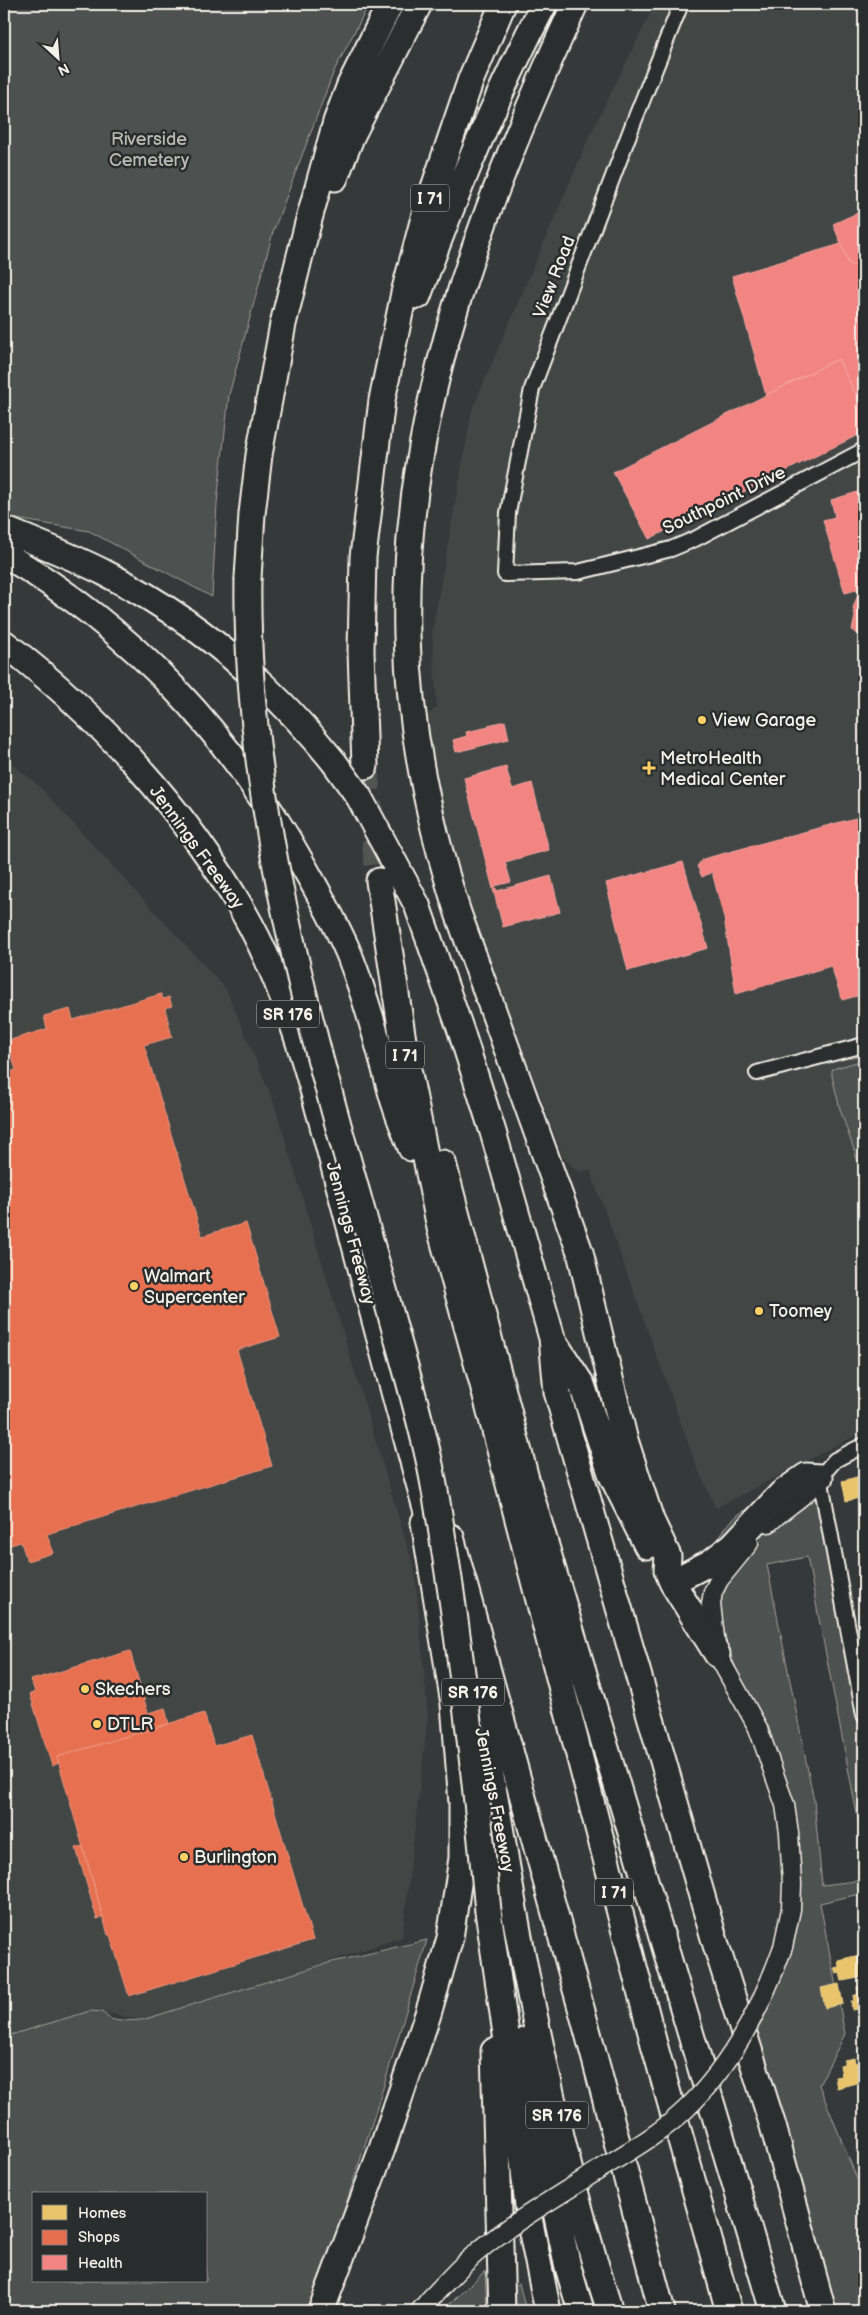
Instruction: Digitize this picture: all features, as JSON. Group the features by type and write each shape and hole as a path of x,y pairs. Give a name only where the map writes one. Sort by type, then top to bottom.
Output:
{"highway":[{"path":"390,4 350,85 336,122 308,222 284,324 259,455 252,514 247,634 255,726 269,824 284,906 421,1461 462,1662 488,1911 506,2112 502,2311"},
{"path":"284,324 314,230 352,135 419,4"},
{"name":"I 71","path":"365,766 361,651 363,557 382,400 404,293 425,214 472,79 503,4"},
{"path":"382,400 459,186 490,115 544,4"},
{"path":"575,4 540,79 502,172 449,334 433,392 417,475 408,565 407,644 417,748 443,866 458,913 580,1252 624,1436 651,1520 668,1556 670,1576"},
{"path":"4,529 105,573 157,602 209,636 256,677 300,720 359,797 417,905 455,1012 493,1132 552,1338 557,1392 716,1945 773,2126 824,2311"},
{"path":"4,554 45,578 102,621 158,670 223,743 255,786 320,896 348,953 368,1007 392,1096 440,1228"},
{"name":"Jennings Freeway","path":"4,643 70,698 124,752 161,794 203,850 245,914 279,987 307,1066 421,1461 445,1576 485,1740 516,1916"},
{"name":"I 71","path":"379,881 405,1054 440,1228 485,1392 654,2044 729,2311"},
{"path":"395,993 410,1020 435,1134 526,1479 773,2311"},
{"path":"552,1338 582,1385 601,1447 628,1510 654,1560 670,1576 718,1654"},
{"path":"421,1461 588,2032 662,2311"},
{"path":"321,2311 382,2149 428,2014 450,1938 462,1858 462,1803 454,1704 421,1461"},
{"path":"670,1576 711,1562 732,1546 782,1493 806,1476 820,1477"},
{"path":"516,1916 532,2102 568,2267 581,2311"},
{"name":"SR 176","path":"516,1916 567,2163 610,2311"},
{"path":"506,2112 548,2311"}],"street":[{"name":"View Road","path":"505,574 508,513 532,390 629,132 681,4"},
{"name":"Southpoint Drive","path":"505,574 578,572 671,549 695,539 864,450"},
{"path":"757,1073 864,1045"},
{"path":"425,2305 466,2262 517,2224 654,2134 686,2109 706,2088 742,2037 771,1981 784,1947 791,1909 792,1884 789,1833 785,1805 758,1728 718,1654 711,1604 713,1592 719,1580 758,1534 785,1507 811,1490 835,1460 864,1445"},
{"path":"820,1477 864,1715"}],"shaded area":[{"name":"MetroHealth Medical Center","path":"655,4 864,4 864,1431 716,1508 696,1465 590,1170 581,1172 575,1169 563,1157 473,915 447,828 427,726 429,714 437,707 432,632 472,410 590,135"},
{"path":"4,758 36,783 226,989 274,1103 415,1572 428,1716 402,1937 142,2020 102,2012 4,2042"}],"green space":[{"name":"Riverside Cemetery","path":"4,4 369,4 334,71 273,232 229,395 217,503 212,597 89,531 4,517"},
{"path":"864,1060 864,1179 840,1109 832,1070"},
{"path":"819,1468 864,1715 864,1850 807,1557 767,1565 814,1801 822,1885 864,1880 864,1893 820,1903 845,2034 819,2085 864,2196 864,2311 823,2311 742,2037 771,1981 791,1859 747,1697 728,1647 711,1580 712,1559 716,1542 725,1527 739,1514"},
{"path":"427,1940 385,2082 312,2311 4,2311 4,2037 90,2011 102,2012 110,2019 119,2021 142,2020 328,1963"},
{"path":"485,2271 487,2311 442,2311"},
{"path":"519,2283 526,2311 511,2311 514,2287"}],"building: Homes":[{"path":"864,1475 864,1497 846,1501 842,1481"},
{"path":"864,1508 864,1528 862,1528 858,1510"},
{"path":"864,1954 864,1977 842,1981 840,1973 836,1974 834,1968 839,1967 838,1960"},
{"path":"839,1984 843,2004 825,2008 821,1988"},
{"path":"864,1986 864,2008 852,2010 851,2001 854,2001 853,1996 858,1994 857,1987"},
{"path":"854,2058 855,2063 864,2061 864,2081 837,2088 835,2077 842,2076 840,2065 844,2064 844,2060"}],"building: Shops":[{"name":"Walmart Supercenter","path":"161,994 163,999 169,997 172,1006 165,1008 172,1037 144,1045 202,1236 246,1223 280,1337 237,1350 272,1466 47,1534 53,1553 27,1561 21,1542 4,1547 4,1067 6,1073 16,1070 7,1041 47,1029 44,1016 70,1009 73,1020"},
{"path":"130,1651 148,1713 165,1708 169,1724 57,1757 59,1763 52,1766 30,1694 35,1692 31,1680"},
{"path":"204,1713 214,1746 252,1735 313,1940 129,1996 110,1935 108,1935 57,1757"},
{"path":"83,1846 103,1917 97,1919 76,1848"}],"building: Health":[{"path":"864,210 864,269 849,264 833,224"},
{"path":"841,244 849,264 864,269 864,411 838,359 766,395 732,276"},
{"path":"838,359 864,411 864,432 649,539 613,472"},
{"path":"864,490 864,638 852,630 855,616 853,608 860,589 845,593 823,520 835,517 831,500"},
{"path":"505,721 509,739 456,752 453,740 467,736 466,732"},
{"path":"506,767 512,789 532,783 549,850 505,862 511,882 495,886 497,891 551,876 560,912 503,927 464,778"},
{"path":"864,804 864,994 842,1000 831,966 736,994 724,918 712,872 702,877 697,866 703,859 863,816 860,805"},
{"path":"683,862 708,948 628,971 606,883"}],"tunnel":[{"path":"365,766 379,881"}],"place":[{"name":"View Garage","path":"702,720"},
{"name":"MetroHealth Medical Center","path":"649,768"},
{"name":"Walmart Supercenter","path":"134,1286"},
{"name":"Toomey","path":"759,1311"},
{"name":"Skechers","path":"85,1689"},
{"name":"DTLR","path":"97,1724"},
{"name":"Burlington","path":"184,1857"}]}
